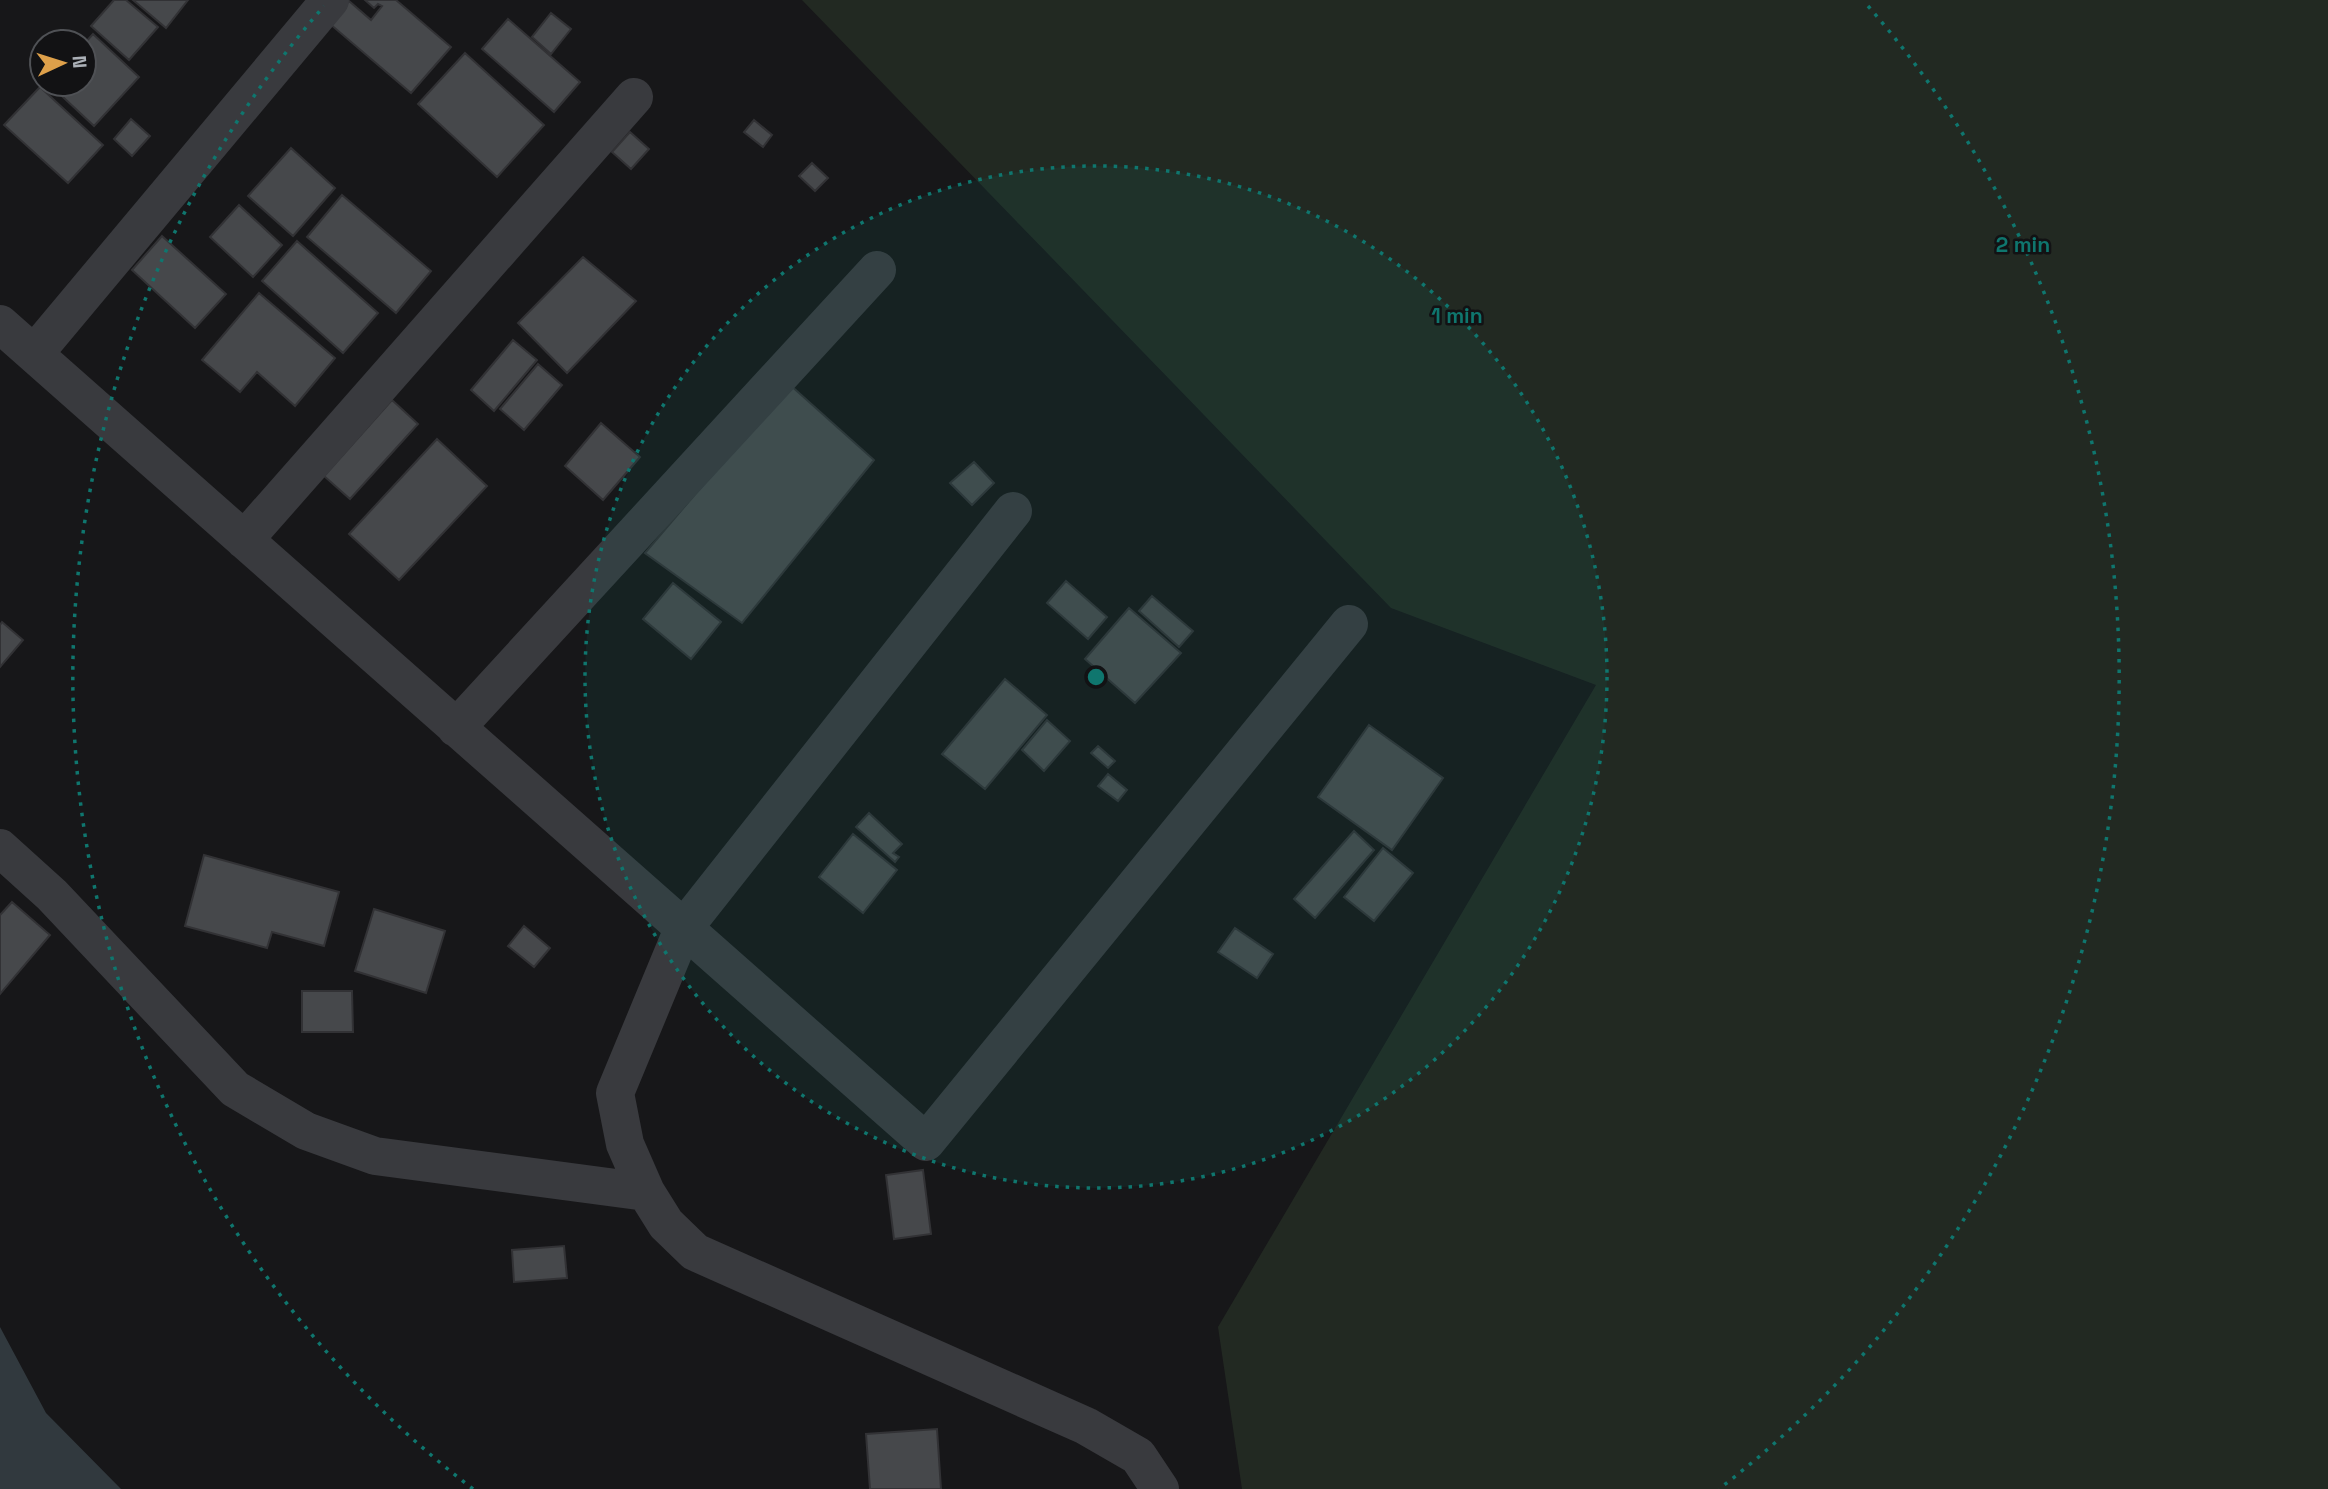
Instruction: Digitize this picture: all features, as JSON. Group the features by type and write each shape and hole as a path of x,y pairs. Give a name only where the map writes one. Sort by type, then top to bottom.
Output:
{"street":[{"path":"34,354 330,0"},
{"path":"244,540 634,97"},
{"path":"456,728 877,270"},
{"path":"0,324 926,1142 1349,624"},
{"path":"1013,511 683,929 615,1093 625,1144 646,1192 666,1224 695,1252 1086,1426 1138,1456 1160,1489"},
{"path":"0,848 52,895 235,1089 306,1131 375,1156 646,1192"}],"shaded area":[{"path":"802,0 2328,0 2328,1489 1242,1489 1218,1327 1596,685 1391,608"},
{"path":"0,1327 46,1413 121,1489 0,1489"}],"building":[{"path":"114,0 126,0 158,27 129,60 98,32 98,28 91,26"},
{"path":"133,0 188,0 166,28"},
{"path":"365,0 396,0 451,47 411,93 330,24 349,1 371,20 382,6 378,4 374,8"},
{"path":"551,13 571,29 551,54 532,37"},
{"path":"508,19 580,82 554,112 482,49"},
{"path":"98,39 139,77 94,126 64,98 98,98"},
{"path":"465,53 544,125 497,177 418,104"},
{"path":"30,98 52,98 103,145 68,183 4,125"},
{"path":"131,119 150,136 132,156 114,139"},
{"path":"754,120 772,135 763,147 744,132"},
{"path":"630,132 649,149 631,169 612,152"},
{"path":"291,148 335,188 293,236 248,196"},
{"path":"812,163 828,178 815,191 799,176"},
{"path":"342,195 431,271 396,313 307,237"},
{"path":"239,205 282,245 253,277 210,237"},
{"path":"162,236 226,294 195,328 132,270"},
{"path":"297,241 378,313 343,353 262,281"},
{"path":"583,257 636,301 567,373 518,323"},
{"path":"259,293 335,358 295,406 257,372 240,392 202,360"},
{"path":"513,340 537,360 494,411 471,390"},
{"path":"538,364 562,385 524,430 500,409"},
{"path":"789,384 874,460 742,623 645,553"},
{"path":"392,400 418,424 350,499 324,476"},
{"path":"601,423 640,457 603,500 565,466"},
{"path":"437,439 487,486 399,580 349,534"},
{"path":"974,462 994,483 972,505 950,483"},
{"path":"1066,581 1107,617 1088,639 1047,603"},
{"path":"673,583 721,622 691,659 643,619"},
{"path":"1152,596 1193,631 1179,647 1139,611"},
{"path":"1129,608 1181,653 1135,703 1085,659"},
{"path":"2,622 23,640 0,667 0,625"},
{"path":"1005,679 1047,715 985,789 942,754"},
{"path":"1047,720 1070,741 1044,771 1022,750"},
{"path":"1369,725 1443,778 1392,850 1318,797"},
{"path":"1098,746 1115,761 1108,768 1091,753"},
{"path":"1108,774 1127,790 1118,801 1098,786"},
{"path":"869,813 902,844 893,853 899,857 895,862 856,827"},
{"path":"1354,831 1374,850 1315,918 1294,899"},
{"path":"853,834 897,870 863,913 819,877"},
{"path":"1383,848 1413,873 1374,921 1344,897"},
{"path":"204,855 339,892 324,946 272,932 267,948 185,926"},
{"path":"12,902 50,935 0,994 0,915"},
{"path":"374,909 445,931 426,993 355,971"},
{"path":"524,926 550,948 534,967 508,946"},
{"path":"1235,928 1273,954 1257,978 1218,952"},
{"path":"302,991 352,991 353,1032 302,1032"},
{"path":"923,1170 931,1234 894,1239 886,1175"},
{"path":"564,1246 567,1278 514,1282 512,1250"},
{"path":"937,1429 941,1489 870,1489 866,1434"}]}
